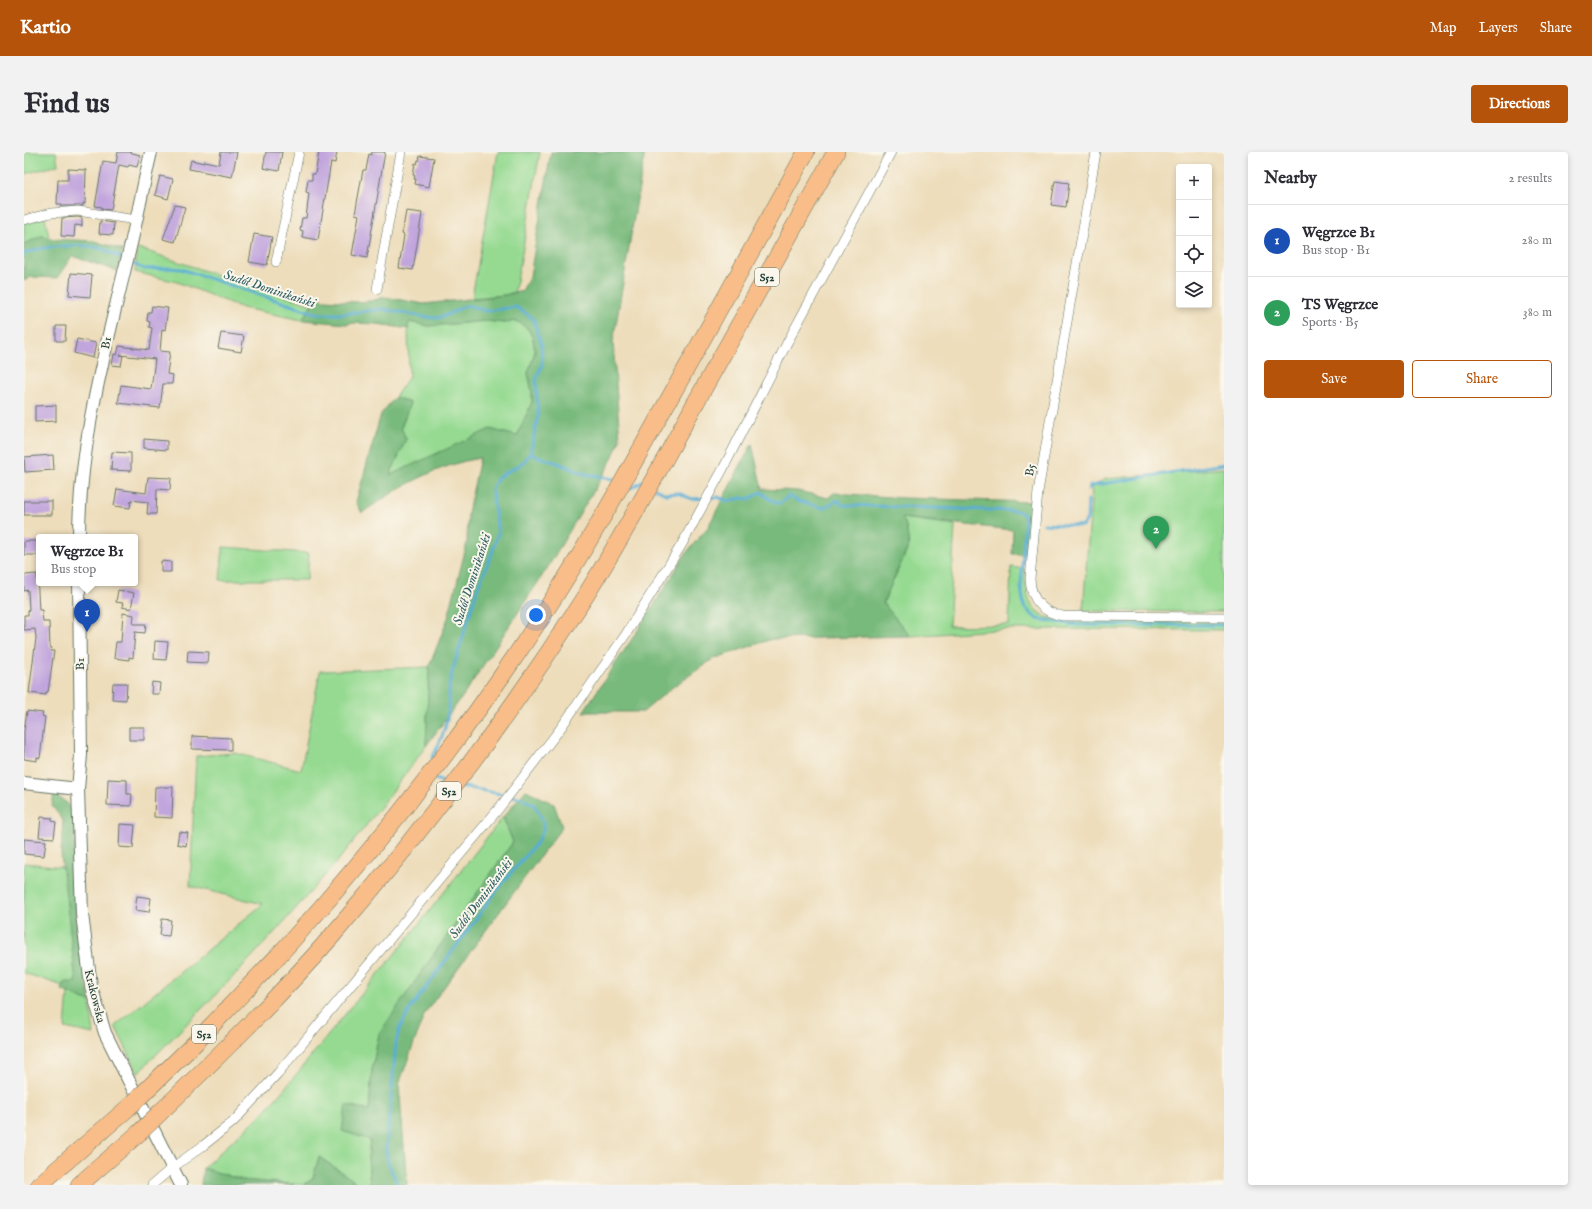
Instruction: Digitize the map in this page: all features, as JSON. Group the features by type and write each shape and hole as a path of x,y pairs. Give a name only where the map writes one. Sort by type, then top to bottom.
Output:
{"highway":[{"name":"S52","path":"39,1185 128,1108 250,988 356,867 455,742 541,617 617,494 806,152"},
{"name":"S52","path":"79,1185 139,1133 232,1042 329,938 374,886 434,811 511,707 582,600 641,502 836,152"}],"street":[{"name":"B1","path":"79,534 80,483 84,456 109,330 125,268 151,152"},
{"path":"276,262 299,152"},
{"path":"377,289 401,152"},
{"path":"152,1185 172,1168 219,1134 242,1113 283,1067 500,807 560,729 626,634 682,544 712,491 788,341 891,152"},
{"name":"B5","path":"1096,152 1038,492 1030,579 1032,593 1037,602 1044,609 1053,614 1063,616 1224,617"},
{"path":"24,220 51,212 78,211 136,220"},
{"name":"B1","path":"78,586 81,754 78,789"},
{"path":"24,783 78,789"},
{"name":"Krakowska","path":"78,789 82,914 88,966 94,998 104,1033 181,1185"}],"green space":[{"path":"24,152 56,152 58,165 24,174"},
{"path":"498,152 540,152 514,292 505,295 472,298"},
{"path":"551,152 645,152 613,342 620,440 609,465 548,567 463,696 426,746 429,667 448,618 467,543 468,513 480,458 464,461 433,472 403,486 362,513 356,502 381,414 395,397 410,403 401,428 406,439 390,475 490,429 517,436 532,402 532,391 528,373 535,352 533,339 529,330 515,321 504,323 486,321 429,326 409,322 408,329 378,324 347,324 302,320 317,298 357,302 371,301 385,297 424,304 505,295 522,291 530,276"},
{"path":"45,217 49,238 42,236 24,244 24,223"},
{"path":"42,236 54,239 94,241 123,250 117,271 72,256 57,278 31,277 24,281 24,244"},
{"path":"138,248 264,291 312,305 302,320 243,308 177,282 135,272"},
{"path":"486,321 504,323 515,321 529,330 533,339 535,352 528,373 532,391 532,402 517,436 390,475 406,439 401,428 410,403 395,397 409,377 408,322 429,326"},
{"path":"752,444 762,489 798,491 828,498 834,493 903,498 1033,502 1028,554 1012,554 1013,530 902,518 906,526 909,545 883,603 910,636 772,639 713,659 674,686 643,712 583,712 636,633 687,552 708,527"},
{"path":"1224,468 1224,612 1083,611 1092,487 1105,479"},
{"path":"901,518 955,525 949,626 1009,625 1011,567 1025,569 1028,596 1030,601 1038,612 1046,617 1068,621 1224,622 1224,630 1009,629 910,636 883,603 909,546 906,526"},
{"path":"223,547 309,553 307,580 220,580"},
{"path":"429,667 426,746 380,808 337,862 237,973 138,1073 115,1026 263,904 190,886 196,756 235,753 301,770 320,671"},
{"path":"526,790 554,804 562,827 425,1013 399,1084 407,1185 370,1185 368,1158 370,1140 342,1131 346,1105 369,1110 372,1070 379,1034 513,842 503,817"},
{"path":"54,794 67,803 74,816 77,930 90,1002 61,990 64,982 76,982 61,854 63,820 52,806"},
{"path":"503,817 513,842 379,1034 372,1070 369,1110 346,1105 370,1140 368,1158 370,1185 360,1185 319,1157 313,1178 304,1185 242,1180 203,1168 264,1112 285,1088 420,923"},
{"path":"24,863 63,867 76,983 63,986 24,973"},
{"path":"68,993 90,1002 94,1034 65,1028"},
{"path":"319,1157 360,1185 304,1185 313,1178"},
{"path":"203,1168 242,1180 294,1185 201,1185"}],"building":[{"path":"118,152 129,152 140,155 137,167 119,165 111,210 102,209 102,207 95,206 103,161 116,163"},
{"path":"221,152 237,152 232,177 189,169 191,160 219,164"},
{"path":"266,152 282,152 279,171 263,168"},
{"path":"319,152 337,152 335,163 331,162 318,240 302,237 303,231 300,230 302,218 306,218 309,193 306,192 308,180 312,180 312,174 315,174"},
{"path":"372,152 385,152 367,258 352,255 359,215 355,214 363,170 366,170 369,154 371,155"},
{"path":"420,156 434,158 429,187 415,184 416,179 414,179 415,176 413,175 415,163 417,164"},
{"path":"68,169 86,170 85,204 83,203 83,206 62,206 62,204 57,204 58,180 68,180"},
{"path":"160,176 173,179 168,199 155,195"},
{"path":"1055,181 1069,183 1066,207 1051,205"},
{"path":"175,205 185,207 175,242 163,239"},
{"path":"406,211 422,213 413,270 399,268"},
{"path":"62,218 82,218 82,226 75,225 74,237 61,236"},
{"path":"100,221 114,223 113,235 99,234"},
{"path":"254,234 272,237 267,265 249,262"},
{"path":"71,273 92,275 90,297 69,295"},
{"path":"152,306 168,308 165,330 162,329 160,351 170,352 167,374 173,375 172,384 163,384 160,408 118,403 121,385 151,389 155,359 123,355 121,366 112,365 114,354 117,355 119,346 149,350 152,328 149,327 150,322 147,321 148,312 151,312"},
{"path":"56,326 66,326 65,341 56,341"},
{"path":"221,333 244,336 241,352 218,348"},
{"path":"77,339 96,343 93,358 74,353"},
{"path":"56,405 56,421 35,422 35,406"},
{"path":"144,439 167,441 167,450 144,448"},
{"path":"112,452 131,453 131,471 111,470"},
{"path":"53,455 54,470 25,472 24,457"},
{"path":"148,477 171,478 170,490 157,489 156,514 147,514 148,502 131,500 130,508 114,506 117,489 146,493"},
{"path":"24,501 52,501 52,515 24,515"},
{"path":"24,541 36,541 36,555 24,555"},
{"path":"161,561 171,562 171,572 161,572"},
{"path":"36,574 39,610 42,610 43,622 49,622 50,647 52,648 51,651 54,651 48,692 46,692 46,695 29,693 36,638 35,629 24,630 24,615 28,615 29,610 28,590 24,591 24,575"},
{"path":"118,590 134,593 131,609 122,607 123,603 116,602"},
{"path":"123,613 134,615 133,624 146,624 145,633 135,632 133,658 129,657 129,660 114,658 116,642 121,642"},
{"path":"155,641 168,642 166,660 154,659"},
{"path":"188,651 209,652 208,663 187,662"},
{"path":"152,682 160,683 159,694 151,694"},
{"path":"113,683 127,683 126,700 112,699"},
{"path":"27,711 43,713 42,716 45,717 40,758 37,757 37,761 24,759 24,731"},
{"path":"129,727 144,727 144,740 129,740"},
{"path":"192,736 231,738 231,750 192,749"},
{"path":"108,779 127,780 127,794 132,794 131,806 107,805"},
{"path":"155,787 173,787 172,818 154,817"},
{"path":"41,817 52,818 52,821 56,822 54,838 39,837"},
{"path":"120,824 135,825 133,848 119,847"},
{"path":"179,832 188,833 186,846 177,844"},
{"path":"24,839 46,841 44,856 24,854"},
{"path":"137,896 151,898 149,912 135,910"},
{"path":"162,919 171,920 169,936 160,935"}],"waterway":[{"name":"Sudół Dominikański","path":"24,254 50,247 91,246 112,253 124,260"},
{"name":"Sudół Dominikański","path":"129,262 144,269 181,269 318,314 340,314 383,309 424,317 438,318 465,306 486,311 516,307 534,320 541,342 542,364 536,380 538,416 530,454 520,465 498,478 492,491 498,533 491,556 478,587 451,676 445,729 432,758"},
{"path":"530,454 585,474 617,481"},
{"path":"1089,489 1090,486 1224,464"},
{"path":"626,485 631,488 644,481 645,482"},
{"path":"655,489 666,494 678,493 692,499 718,497 728,501 742,498 749,499 761,492 779,504 789,496 798,501 823,508 838,500 842,505 1018,511 1023,514 1025,519 1021,587 1024,607 1037,619 1078,625 1224,625"},
{"path":"1044,524 1083,526 1087,519 1088,500"},
{"name":"Sudół Dominikański","path":"433,778 448,784"},
{"name":"Sudół Dominikański","path":"398,1185 388,1162 386,1150 396,1043 400,1027 411,1008 500,886 538,841 543,830 543,821 538,811 534,805 522,798 459,786"}],"place":[{"name":"TS Węgrzce","path":"1156,549"},
{"name":"Węgrzce B1","path":"87,632"}]}
